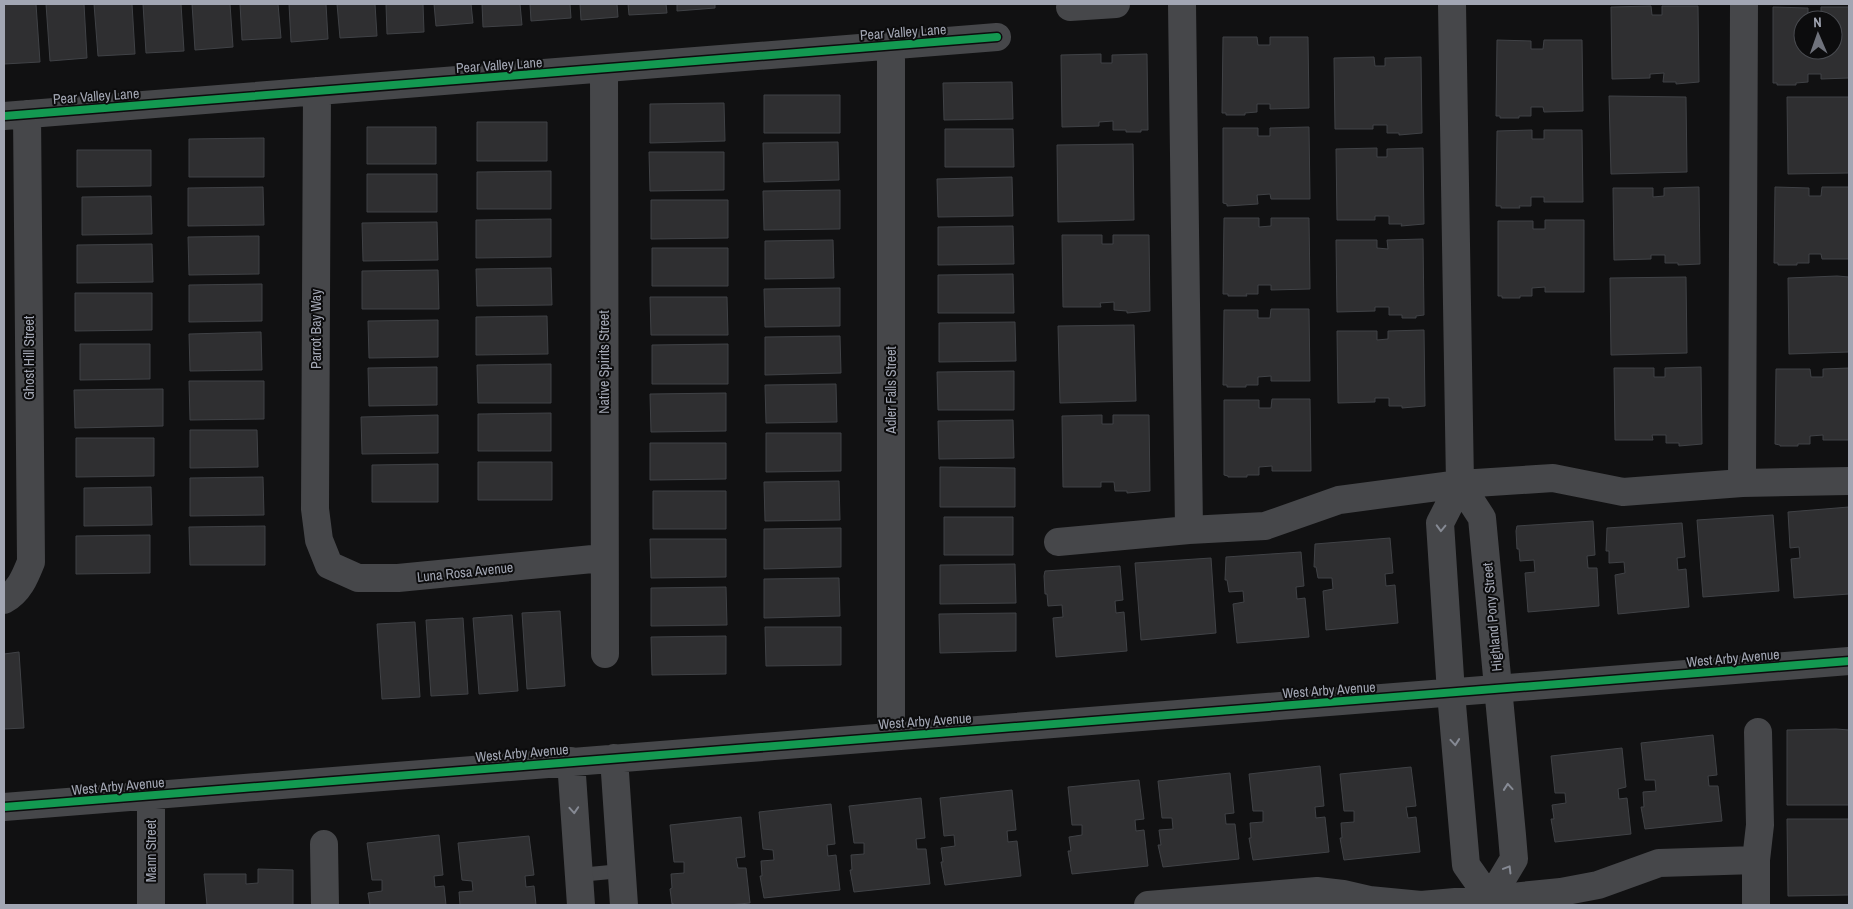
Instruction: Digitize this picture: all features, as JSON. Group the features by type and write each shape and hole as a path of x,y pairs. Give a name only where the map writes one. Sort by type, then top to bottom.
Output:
{"street":[{"path":"1070,7 1116,4"},
{"path":"1182,4 1189,530"},
{"path":"1452,4 1460,484 1440,522 1450,693 1466,864 1490,902"},
{"path":"1742,482 1744,4"},
{"name":"Pear Valley Lane","path":"16,115 997,37"},
{"name":"Adler Falls Street","path":"890,45 891,736"},
{"name":"Native Spirits Street","path":"604,69 603,558 605,654"},
{"name":"Parrot Bay Way","path":"317,91 315,509 319,540 329,565"},
{"name":"Ghost Hill Street","path":"7,598 24,580 31,562 16,115"},
{"path":"1058,542 1189,530 1265,526 1339,500 1460,484 1553,478 1622,492 1742,482 1849,481"},
{"name":"Highland Pony Street","path":"1460,484 1482,518 1514,859 1490,902"},
{"name":"Luna Rosa Avenue","path":"329,565 358,578 398,578 603,558"},
{"name":"West Arby Avenue","path":"4,807 1849,661"},
{"path":"1756,905 1756,860 1760,825 1758,732"},
{"path":"614,758 624,905"},
{"path":"571,761 581,905"},
{"name":"Mann Street","path":"151,796 151,905"},
{"path":"324,844 325,905"},
{"path":"1148,905 1221,903 1317,891 1369,900 1420,905 1490,902 1598,885 1659,863 1756,860"}],"lane":[{"path":"579,875 622,872"}],"building":[{"path":"4,4 36,4 40,62 4,64"},
{"path":"46,4 84,4 87,58 50,61"},
{"path":"94,4 132,4 135,54 98,56"},
{"path":"143,4 181,4 184,51 146,53"},
{"path":"192,4 230,4 233,47 195,50"},
{"path":"240,4 278,4 281,38 242,40"},
{"path":"289,4 326,4 328,39 291,42"},
{"path":"337,4 375,4 377,36 340,38"},
{"path":"386,4 423,4 424,32 387,34"},
{"path":"434,4 471,4 473,23 436,26"},
{"path":"482,4 520,4 522,25 483,27"},
{"path":"530,4 570,4 571,18 531,21"},
{"path":"580,4 617,4 618,17 581,20"},
{"path":"628,4 666,4 667,13 629,15"},
{"path":"677,4 715,4 715,8 677,11"},
{"path":"1651,6 1652,15 1662,15 1662,6 1698,6 1699,82 1676,84 1676,82 1663,82 1664,73 1650,74 1650,78 1612,79 1611,7"},
{"path":"1773,7 1808,8 1808,10 1793,10 1793,60 1843,60 1843,10 1821,10 1821,7 1849,7 1849,78 1821,79 1821,74 1808,74 1808,82 1796,83 1796,85 1777,85 1777,83 1773,83"},
{"path":"1223,37 1257,37 1258,45 1270,45 1270,37 1308,37 1309,108 1270,109 1270,104 1257,104 1257,112 1245,113 1245,115 1226,115 1226,113 1222,113"},
{"path":"1497,40 1531,41 1531,49 1543,49 1544,40 1582,40 1583,111 1544,112 1543,107 1531,107 1531,116 1500,118 1500,116 1496,116"},
{"path":"1101,54 1101,63 1112,63 1112,55 1147,54 1148,130 1126,132 1126,130 1113,130 1113,121 1099,122 1099,126 1062,127 1061,55"},
{"path":"1374,57 1375,66 1385,66 1385,58 1421,57 1422,133 1399,135 1399,133 1387,133 1387,125 1373,125 1373,129 1335,129 1334,58"},
{"path":"1012,82 1013,119 944,120 943,83"},
{"path":"764,95 840,95 840,133 764,133"},
{"path":"1609,96 1686,97 1687,172 1611,174"},
{"path":"1787,97 1849,97 1849,173 1788,174"},
{"path":"724,103 725,141 650,143 650,104"},
{"path":"477,122 547,122 547,161 477,161"},
{"path":"367,127 436,127 436,164 367,164"},
{"path":"1309,127 1310,199 1271,199 1270,194 1257,195 1258,204 1227,206 1227,204 1223,203 1223,128 1258,128 1258,136 1270,136 1270,128"},
{"path":"945,129 1013,129 1014,167 945,167"},
{"path":"1532,130 1532,139 1544,139 1544,130 1582,130 1583,202 1544,202 1544,197 1531,197 1531,206 1501,208 1501,206 1496,206 1497,131"},
{"path":"264,138 264,177 189,177 189,139"},
{"path":"838,142 839,180 764,182 763,143"},
{"path":"1133,144 1134,220 1058,222 1057,145"},
{"path":"1377,148 1377,157 1387,157 1387,149 1423,148 1424,224 1401,226 1402,224 1389,224 1389,216 1375,216 1375,220 1337,220 1336,149"},
{"path":"77,150 151,150 151,186 77,187"},
{"path":"649,152 724,152 724,190 650,191"},
{"path":"551,171 551,209 477,209 477,172"},
{"path":"367,174 437,174 437,212 367,212"},
{"path":"1012,177 1013,216 938,217 937,179"},
{"path":"263,187 264,225 188,226 188,188"},
{"path":"1699,187 1700,264 1678,265 1678,263 1665,263 1665,255 1651,255 1651,259 1614,260 1613,188 1653,188 1653,197 1664,196 1664,188"},
{"path":"1775,187 1809,188 1809,196 1821,196 1822,187 1849,187 1849,259 1822,259 1821,254 1809,254 1809,263 1778,265 1778,263 1774,263"},
{"path":"840,190 840,229 764,230 763,191"},
{"path":"151,196 152,234 82,235 82,197"},
{"path":"651,200 728,200 728,238 651,239"},
{"path":"1224,218 1259,218 1259,227 1271,226 1271,218 1309,218 1310,289 1271,290 1271,285 1258,285 1258,294 1228,296 1228,294 1223,294"},
{"path":"551,219 551,257 476,258 476,220"},
{"path":"1545,220 1584,220 1584,292 1545,292 1545,287 1532,288 1532,296 1502,298 1502,296 1498,296 1498,221 1533,221 1533,229 1545,229"},
{"path":"437,222 438,260 363,261 362,223"},
{"path":"1013,226 1014,264 938,265 938,227"},
{"path":"1062,235 1102,235 1102,244 1113,244 1113,235 1149,235 1150,311 1127,313 1127,311 1114,310 1114,302 1100,303 1101,307 1063,307"},
{"path":"259,236 259,274 189,275 188,237"},
{"path":"1423,239 1424,315 1416,316 1416,318 1402,318 1402,315 1389,315 1389,307 1375,307 1375,311 1337,312 1336,240 1377,240 1377,248 1388,249 1387,240"},
{"path":"833,240 834,278 765,279 765,241"},
{"path":"152,244 153,282 77,283 77,245"},
{"path":"652,248 728,248 728,286 652,286"},
{"path":"551,268 552,305 477,306 476,269"},
{"path":"438,270 439,309 362,309 362,271"},
{"path":"1013,274 1014,313 938,313 938,275"},
{"path":"1686,277 1687,353 1611,355 1610,278"},
{"path":"1849,277 1849,352 1789,354 1788,278"},
{"path":"262,284 262,321 189,322 189,285"},
{"path":"840,288 840,326 765,327 764,289"},
{"path":"75,293 152,293 152,330 75,331"},
{"path":"650,297 727,297 728,335 651,335"},
{"path":"1271,309 1309,309 1310,381 1271,381 1271,376 1258,377 1258,385 1227,387 1227,385 1223,385 1224,310 1258,310 1258,318 1270,318"},
{"path":"547,316 548,354 476,355 476,317"},
{"path":"438,320 438,357 369,358 368,321"},
{"path":"1015,322 1016,361 939,362 939,323"},
{"path":"1134,325 1136,401 1060,403 1058,326"},
{"path":"1424,330 1425,406 1402,408 1402,406 1389,406 1389,398 1375,398 1375,402 1338,403 1337,331 1377,331 1377,340 1388,339 1388,331"},
{"path":"261,332 262,370 190,371 189,334"},
{"path":"840,336 841,373 765,375 765,337"},
{"path":"80,344 150,344 150,379 80,380"},
{"path":"728,344 728,384 652,384 652,345"},
{"path":"551,364 551,403 478,403 477,365"},
{"path":"437,367 437,405 369,406 368,368"},
{"path":"1701,367 1702,444 1679,446 1679,443 1666,443 1666,435 1652,435 1653,440 1615,440 1614,368 1654,368 1654,377 1665,377 1665,368"},
{"path":"1849,368 1849,440 1823,440 1823,435 1810,436 1810,444 1780,446 1775,444 1776,369 1810,369 1811,377 1823,377 1823,369"},
{"path":"1014,371 1014,410 938,410 937,372"},
{"path":"189,381 264,381 264,419 190,420"},
{"path":"836,384 837,422 766,423 765,385"},
{"path":"163,389 163,426 75,428 74,390"},
{"path":"726,393 726,431 651,432 650,394"},
{"path":"1272,399 1310,399 1311,471 1272,471 1272,466 1259,467 1259,475 1228,477 1224,475 1224,400 1259,400 1259,408 1271,408"},
{"path":"551,413 551,451 478,451 478,414"},
{"path":"438,415 438,453 362,454 361,417"},
{"path":"1102,415 1102,424 1113,424 1113,415 1149,415 1150,491 1127,493 1127,491 1115,491 1114,482 1101,482 1101,487 1063,487 1062,416"},
{"path":"1013,420 1014,458 939,459 938,421"},
{"path":"190,430 257,430 258,467 190,468"},
{"path":"766,433 841,433 841,471 766,472"},
{"path":"76,438 154,438 154,476 76,477"},
{"path":"650,443 726,443 726,479 650,480"},
{"path":"478,462 552,462 552,500 478,500"},
{"path":"438,464 438,502 372,502 372,465"},
{"path":"940,467 1015,468 1015,507 940,507"},
{"path":"263,477 264,515 190,516 190,478"},
{"path":"839,481 840,520 765,521 764,482"},
{"path":"151,487 152,525 84,526 84,488"},
{"path":"653,491 726,491 726,529 653,529"},
{"path":"1849,507 1849,594 1794,598 1791,559 1800,558 1799,547 1790,548 1788,512"},
{"path":"1773,515 1779,591 1703,597 1697,520"},
{"path":"944,517 1013,517 1013,555 944,555"},
{"path":"1593,521 1595,555 1587,556 1588,568 1597,568 1599,606 1528,612 1525,573 1535,572 1534,560 1520,561 1519,549 1517,549 1517,526"},
{"path":"1682,523 1685,557 1677,558 1678,570 1686,569 1689,607 1618,614 1615,575 1625,573 1624,562 1609,563 1609,551 1606,551 1607,528"},
{"path":"265,526 265,565 190,565 189,527"},
{"path":"841,528 841,567 764,569 764,529"},
{"path":"150,535 150,573 76,574 76,536"},
{"path":"1390,538 1393,573 1385,574 1386,586 1395,585 1398,623 1326,630 1323,591 1333,589 1332,578 1318,578 1316,567 1314,567 1315,544"},
{"path":"650,539 726,539 726,577 651,578"},
{"path":"1301,552 1304,586 1296,587 1297,599 1305,598 1309,637 1237,643 1233,604 1244,602 1243,591 1229,592 1227,580 1225,580 1226,557"},
{"path":"1211,558 1216,633 1141,640 1135,563"},
{"path":"1015,564 1016,603 940,604 940,565"},
{"path":"1120,566 1123,600 1115,601 1116,613 1124,612 1127,651 1056,657 1053,618 1063,617 1062,605 1048,606 1047,594 1045,594 1045,571"},
{"path":"839,578 840,616 764,618 764,579"},
{"path":"726,587 727,625 651,626 651,588"},
{"path":"560,611 565,686 527,689 522,613"},
{"path":"1016,613 1016,651 940,653 939,614"},
{"path":"512,615 518,691 479,694 473,618"},
{"path":"463,618 468,694 431,696 426,620"},
{"path":"415,622 420,697 382,699 377,624"},
{"path":"765,627 841,627 841,665 766,666"},
{"path":"726,636 726,674 652,675 651,637"},
{"path":"19,652 24,728 4,729 4,654"},
{"path":"1787,730 1849,730 1849,805 1787,805"},
{"path":"1713,735 1717,775 1708,776 1709,786 1718,786 1722,821 1645,829 1641,807 1644,807 1643,792 1656,791 1655,780 1645,780 1641,743"},
{"path":"1622,748 1626,787 1618,789 1619,799 1627,798 1631,834 1555,842 1551,819 1554,819 1552,805 1566,803 1565,793 1555,793 1551,756"},
{"path":"1320,766 1324,806 1315,807 1316,818 1325,817 1329,852 1253,860 1249,838 1251,838 1250,823 1263,822 1263,811 1253,811 1249,774"},
{"path":"1411,767 1416,806 1406,807 1408,818 1416,817 1420,852 1344,860 1340,838 1342,838 1341,823 1354,822 1354,811 1344,811 1340,774"},
{"path":"1230,773 1234,813 1225,814 1226,824 1235,824 1239,859 1163,867 1158,845 1161,845 1159,830 1173,829 1172,818 1162,818 1158,781"},
{"path":"1139,780 1144,819 1135,820 1136,831 1144,830 1148,866 1072,874 1068,851 1071,851 1069,837 1082,835 1082,825 1072,825 1068,787"},
{"path":"1012,790 1016,830 1007,831 1008,842 1017,841 1021,876 945,885 941,862 943,862 941,848 955,846 954,835 944,836 940,798"},
{"path":"921,798 925,838 916,839 917,849 926,849 930,884 854,892 850,870 852,870 851,855 864,854 864,843 854,843 849,806"},
{"path":"831,804 835,844 827,845 828,856 836,855 840,890 764,898 760,876 762,876 761,861 774,860 773,850 763,849 759,812"},
{"path":"741,817 745,857 736,858 738,868 746,868 750,903 673,905 670,889 672,888 671,874 684,873 684,862 674,862 670,825"},
{"path":"1787,819 1849,819 1849,895 1788,896"},
{"path":"439,835 443,875 434,876 435,887 444,886 446,905 370,905 368,893 382,891 382,880 372,880 367,843"},
{"path":"529,836 534,875 525,876 526,887 534,886 536,905 460,905 459,892 473,891 472,881 462,880 458,843"},
{"path":"258,869 293,870 293,905 207,905 204,874 246,874 246,884 258,883"}],"cycle path":[{"path":"4,116 997,37"},
{"path":"4,807 1849,661"}]}
